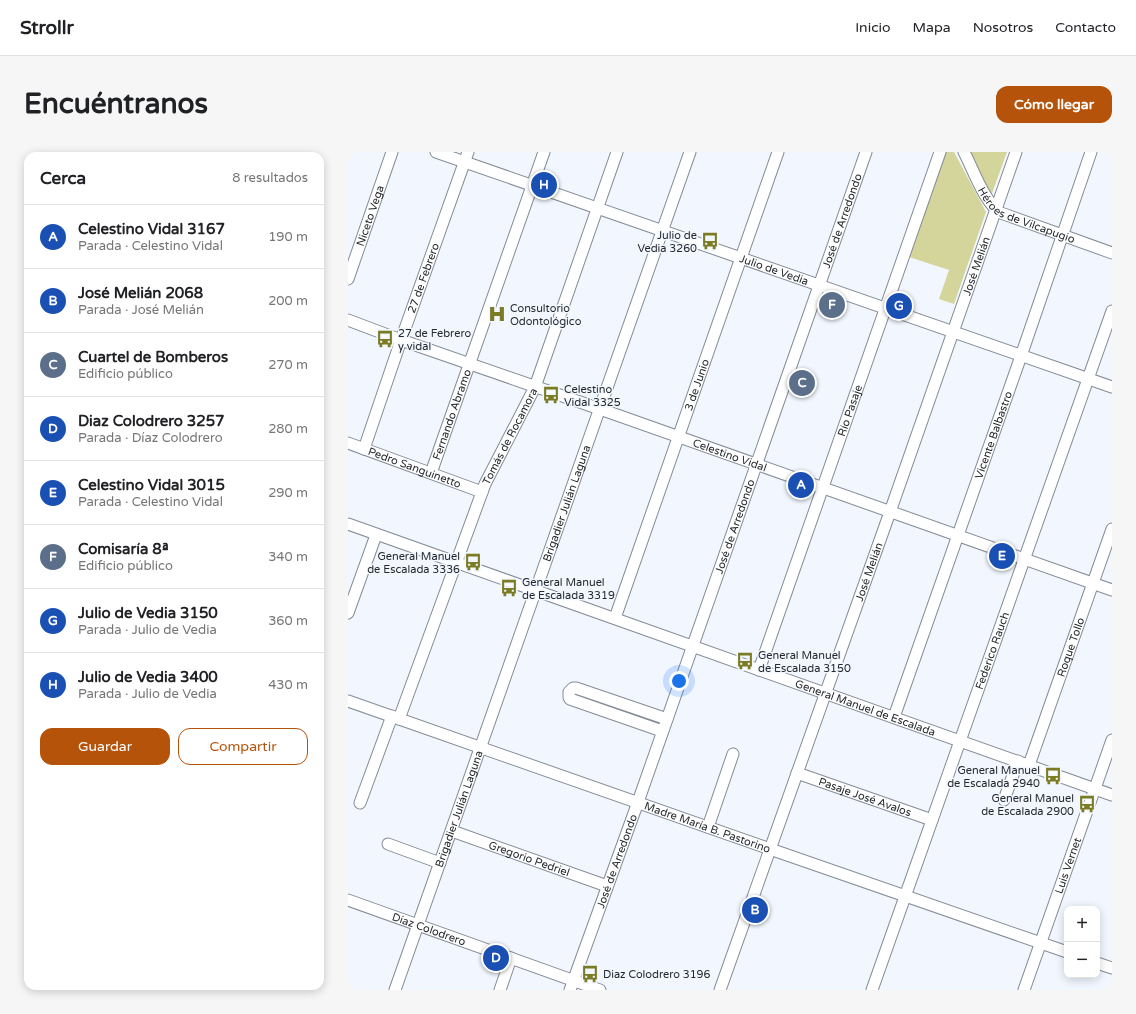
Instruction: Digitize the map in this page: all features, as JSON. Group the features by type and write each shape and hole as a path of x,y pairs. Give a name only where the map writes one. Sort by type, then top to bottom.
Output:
{"street":[{"name":"Niceto Vega","path":"348,279 392,152"},
{"name":"Julio de Vedia","path":"436,152 466,157 532,186 1112,387"},
{"name":"Fernando Abramo","path":"431,473 544,152"},
{"name":"Tomás de Rocamora","path":"360,803 457,563 482,492 535,387 617,152"},
{"name":"Brigadier Julián Laguna","path":"395,990 690,152"},
{"name":"3 de Junio","path":"615,618 778,152"},
{"name":"José de Arredondo","path":"571,985 638,802 866,152"},
{"name":"Río Pasaje","path":"759,670 940,152"},
{"name":"Héroes de Vilcapugio","path":"964,152 987,199 996,210 1112,253"},
{"name":"José Melián","path":"720,990 1016,152"},
{"name":"Vicente Balbastro","path":"894,717 1091,152"},
{"name":"27 de Febrero","path":"364,449 466,157"},
{"name":"Federico Rauch","path":"872,990 1112,311"},
{"name":"Celestino Vidal","path":"348,320 1112,590"},
{"name":"Pedro Sanguinetto","path":"348,443 482,492"},
{"name":"General Manuel de Escalada","path":"348,524 1112,795"},
{"name":"Roque Tollo","path":"1004,800 1024,763 1093,583 1112,529"},
{"path":"348,613 376,535"},
{"path":"662,732 570,699 569,692 573,688 576,688 667,719"},
{"name":"Madre María B. Pastorino","path":"348,701 638,802 770,850 1064,951"},
{"name":"Luis Vernet","path":"1024,990 1112,740"},
{"path":"708,827 732,754"},
{"name":"Pasaje José Avalos","path":"797,773 932,820"},
{"name":"Gregorio Pedriel","path":"452,831 607,886"},
{"path":"388,844 440,863"},
{"name":"Díaz Colodrero","path":"348,900 511,958 571,985 600,990"},
{"path":"500,990 511,958"},
{"path":"1100,964 1112,968"}],"green space":[{"path":"946,152 954,152 986,212 954,304 939,299 949,270 909,257"},
{"path":"968,152 1007,152 991,196"}],"place":[{"name":"Julio de Vedia 3400","path":"544,185"},
{"name":"Julio de Vedia 3260","path":"710,241"},
{"name":"Comisaría 8ª","path":"832,305"},
{"name":"Julio de Vedia 3150","path":"899,306"},
{"name":"Consultorio Odontológico","path":"497,314"},
{"name":"27 de Febrero y vidal","path":"385,339"},
{"name":"Cuartel de Bomberos","path":"802,383"},
{"name":"Celestino Vidal 3325","path":"551,395"},
{"name":"Celestino Vidal 3167","path":"801,485"},
{"name":"Celestino Vidal 3015","path":"1002,556"},
{"name":"General Manuel de Escalada 3336","path":"473,562"},
{"name":"General Manuel de Escalada 3319","path":"509,588"},
{"name":"General Manuel de Escalada 3150","path":"745,661"},
{"name":"General Manuel de Escalada 2940","path":"1053,776"},
{"name":"General Manuel de Escalada 2900","path":"1087,804"},
{"name":"José Melián 2068","path":"755,910"},
{"name":"Diaz Colodrero 3257","path":"496,958"},
{"name":"Diaz Colodrero 3196","path":"590,974"}]}
